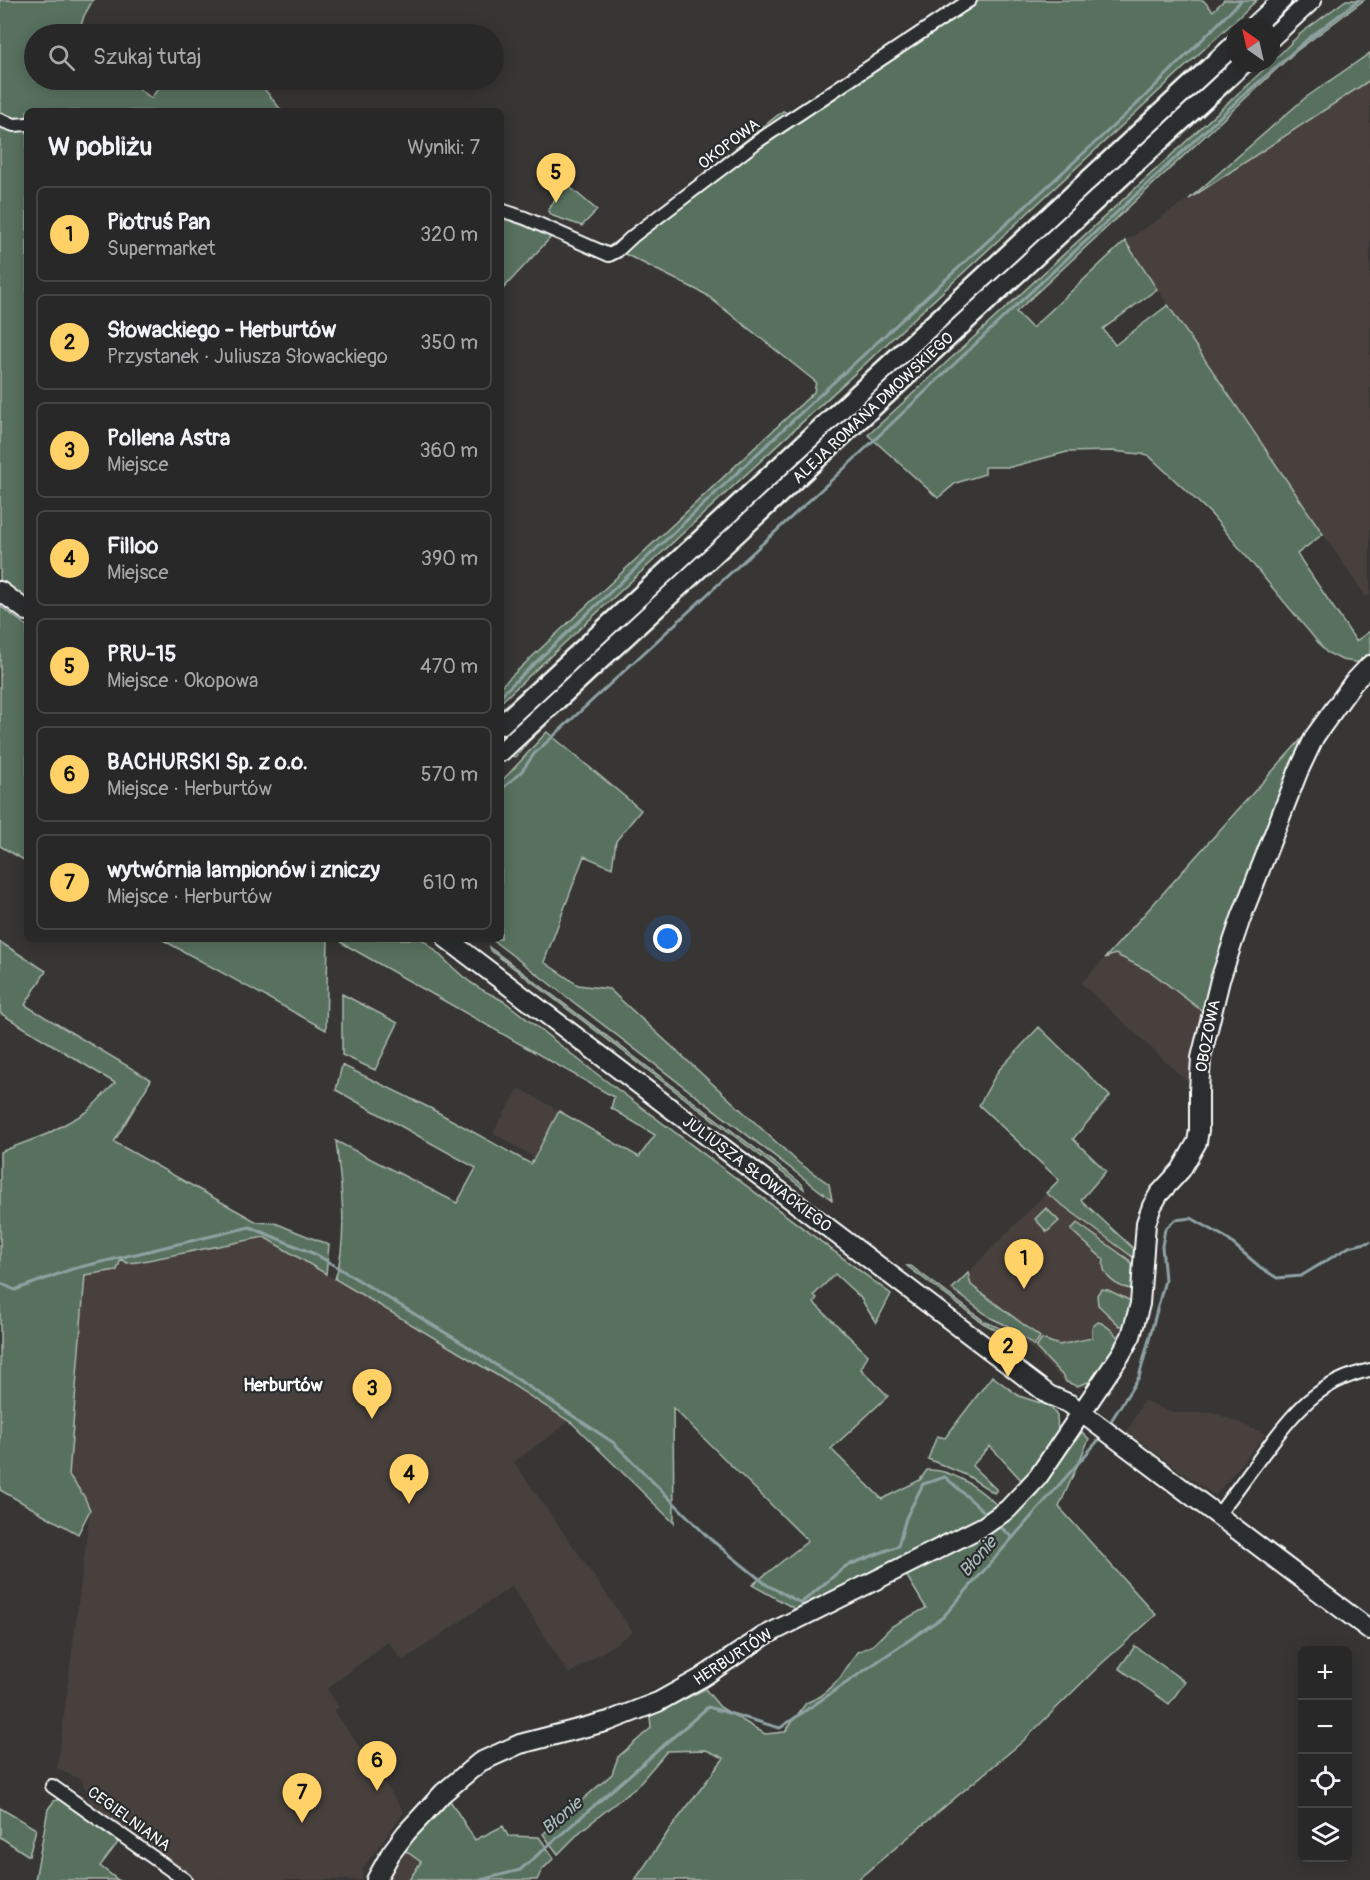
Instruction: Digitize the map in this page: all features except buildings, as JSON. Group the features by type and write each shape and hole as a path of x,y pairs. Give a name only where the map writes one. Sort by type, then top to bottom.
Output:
{"main road":[{"path":"1263,18 1282,0"},
{"path":"1280,30 1312,0"},
{"name":"ALEJA ROMANA DMOWSKIEGO","path":"504,722 1226,52"},
{"name":"ALEJA ROMANA DMOWSKIEGO","path":"504,749 1234,72"},
{"path":"0,591 24,609"},
{"name":"OBOZOWA","path":"1082,1413 1121,1354 1137,1319 1144,1274 1146,1222 1152,1206 1159,1194 1181,1170 1197,1142 1202,1059 1220,980 1241,918 1298,772 1315,736 1353,683 1370,665"},
{"name":"JULIUSZA SŁOWACKIEGO","path":"451,942 1052,1390"},
{"name":"JULIUSZA SŁOWACKIEGO","path":"469,942 1082,1413 1370,1630"},
{"path":"1052,1390 1077,1394 1100,1385"},
{"path":"1052,1390 1065,1416 1063,1441"},
{"name":"HERBURTÓW","path":"376,1880 391,1852 405,1833 443,1793 480,1762 520,1744 609,1721 658,1702 701,1678 764,1636 984,1526 1022,1497 1082,1413"}],"street":[{"name":"OKOPOWA","path":"504,211 609,255 758,141 970,0"},
{"path":"0,120 14,125 24,124"},
{"path":"1218,1515 1285,1424 1311,1397 1335,1382 1370,1370"},
{"name":"CEGIELNIANA","path":"52,1786 185,1880"}],"shaded area":[{"path":"1370,80 1370,595 1366,597 1125,241"},
{"path":"1115,954 1151,972 1205,1013 1191,1085 1081,983 1105,958"},
{"path":"519,1088 559,1111 534,1157 493,1133"},
{"path":"1046,1193 1144,1266 1137,1319 1090,1384 1079,1388 1065,1383 1031,1348 950,1291"},
{"path":"264,1237 500,1377 569,1422 514,1462 633,1632 569,1674 512,1586 403,1661 388,1642 327,1689 339,1707 334,1710 404,1812 363,1868 362,1880 194,1880 90,1804 82,1780 57,1769 90,1510 84,1496 69,1475 84,1275 117,1270 121,1259 127,1263 136,1263"},
{"path":"1144,1400 1165,1410 1179,1413 1215,1413 1266,1434 1215,1496 1127,1432"},
{"path":"403,1849 422,1862 409,1880 385,1880"}],"green space":[{"path":"0,0 93,0 82,24 24,24 24,90 141,90 151,98 157,90 265,90 280,108 24,108 24,120 15,121 0,114"},
{"path":"959,0 612,251 559,228 608,247 783,111 787,113"},
{"path":"976,0 1203,0 1213,11 1224,0 1257,0 1238,18 1226,18 1226,29 504,699 504,683 814,392 816,382 705,294 625,254 628,245 750,152"},
{"path":"1346,0 1364,0 1280,66 1280,54 1300,34"},
{"path":"1226,37 1226,43 504,713 504,707"},
{"path":"1370,53 1370,80 1189,199 1305,98"},
{"path":"1226,60 1226,71 504,741 504,731"},
{"path":"1243,72 1250,72 528,742 516,757 512,756 524,740"},
{"path":"1261,72 1274,72 1016,312 1032,328 1125,241 1157,289 1103,329 1115,345 1168,305 1323,534 1297,554 1356,641 1370,631 1370,657 1361,663 1342,660 1326,652 1211,514 1148,455 1113,451 1067,452 1011,467 985,467 985,474 956,483 938,498 868,435"},
{"path":"0,124 24,129 24,601 0,582"},
{"path":"565,183 597,210 582,226 553,216 548,211"},
{"path":"504,218 552,236 504,288"},
{"path":"0,606 24,624 24,860 0,846"},
{"path":"547,732 641,810 616,841 612,868 584,856 544,962 578,985 609,989 799,1163 829,1184 832,1200 495,942 504,942 504,778"},
{"path":"1304,736 1308,737 1205,1013 1151,972 1115,954 1105,958"},
{"path":"0,942 46,971 25,1005 151,1080 114,1142 257,1222 275,1223 329,1245 326,1274 264,1237 138,1262 127,1263 121,1259 117,1270 85,1275 69,1475 84,1496 90,1510 78,1534 0,1490 0,1152 47,1134 87,1112 115,1083 0,1013"},
{"path":"166,942 328,942 326,1030"},
{"path":"426,942 468,981 509,1005 593,1071 891,1294 876,1323 860,1297 835,1274 814,1295 817,1298 814,1303 868,1355 861,1369 888,1396 831,1449 882,1499 920,1480 927,1470 947,1473 966,1481 999,1507 946,1537 795,1609 752,1585 808,1541 673,1408 674,1523 572,1423 500,1377 335,1279 342,1246 343,1228 342,1192 336,1141 457,1203 476,1168 336,1090 342,1065 430,1108 531,1164 559,1111 639,1157 655,1135 611,1108 614,1097 342,943"},
{"path":"489,947 802,1184 804,1189 490,950"},
{"path":"342,994 398,1023 375,1070 342,1055"},
{"path":"1039,1027 1110,1096 1073,1139 1106,1171 1081,1200 1135,1250 1134,1258 1046,1193 1059,1180 979,1105 998,1071"},
{"path":"1046,1208 1059,1221 1047,1232 1035,1219"},
{"path":"1077,1223 1129,1260 1137,1272 1133,1289 1116,1284 1107,1276 1103,1266 1104,1260 1071,1230"},
{"path":"907,1266 911,1266 984,1321 1004,1330 1002,1333 983,1323"},
{"path":"968,1273 971,1285 1040,1337 1034,1346 1010,1327 991,1318 952,1289"},
{"path":"1101,1289 1133,1302 1127,1325 1120,1326 1098,1305 1097,1295"},
{"path":"1098,1322 1111,1330 1120,1342 1091,1381 1077,1386 1066,1382 1064,1377 1036,1348 1042,1339 1059,1345 1092,1338 1092,1327"},
{"path":"992,1376 1019,1396 1050,1406 1057,1416 1058,1434 1023,1482 990,1446 972,1466 997,1490 994,1493 968,1476 928,1459 937,1436 945,1438"},
{"path":"1082,1432 1089,1439 1059,1507 1156,1615 1100,1665 1022,1742 857,1880 635,1880 724,1758 706,1750 667,1751 637,1786 582,1830 558,1854 543,1834 612,1774 618,1757 651,1728 650,1716 705,1689 720,1707 765,1734 785,1732 806,1703 821,1696 840,1678 857,1652 873,1645 892,1626 926,1608 905,1573 997,1528 1036,1495"},
{"path":"1135,1646 1185,1682 1169,1704 1119,1668"},
{"path":"62,1798 120,1840 100,1866 118,1880 35,1880 48,1809 54,1801"},
{"path":"449,1799 475,1840 503,1826 508,1836 539,1837 554,1858 542,1870 537,1880 409,1880 421,1862 403,1849"},
{"path":"0,1808 36,1829 29,1856 0,1837"}],"waterway":[{"path":"504,692 823,392 1134,107 1242,0"},
{"path":"504,787 522,771 534,754 849,464 1236,102 1308,39 1359,0"},
{"name":"Błonie","path":"1109,1424 1139,1377 1165,1280 1162,1246 1165,1229 1175,1220 1191,1218 1225,1237 1260,1267 1277,1278 1301,1276 1349,1247 1370,1242"},
{"path":"0,1283 15,1290 72,1269 250,1227 317,1255 464,1344 614,1443 709,1538 767,1585 801,1603 846,1566 898,1546 906,1518 923,1484 945,1477 989,1516"},
{"name":"Błonie","path":"480,1880 520,1870 708,1707 780,1728 943,1617 1103,1435"},
{"path":"998,1525 1013,1538"}],"place":[{"name":"PRU-15","path":"556,203"},
{"name":"Piotruś Pan","path":"1024,1289"},
{"name":"Słowackiego - Herburtów","path":"1008,1377"},
{"name":"Pollena Astra","path":"372,1419"},
{"name":"Filloo","path":"409,1504"},
{"name":"BACHURSKI Sp. z o.o.","path":"377,1791"},
{"name":"wytwórnia lampionów i zniczy","path":"302,1823"}],"district":[{"name":"Herburtów","path":"283,1385"}]}
